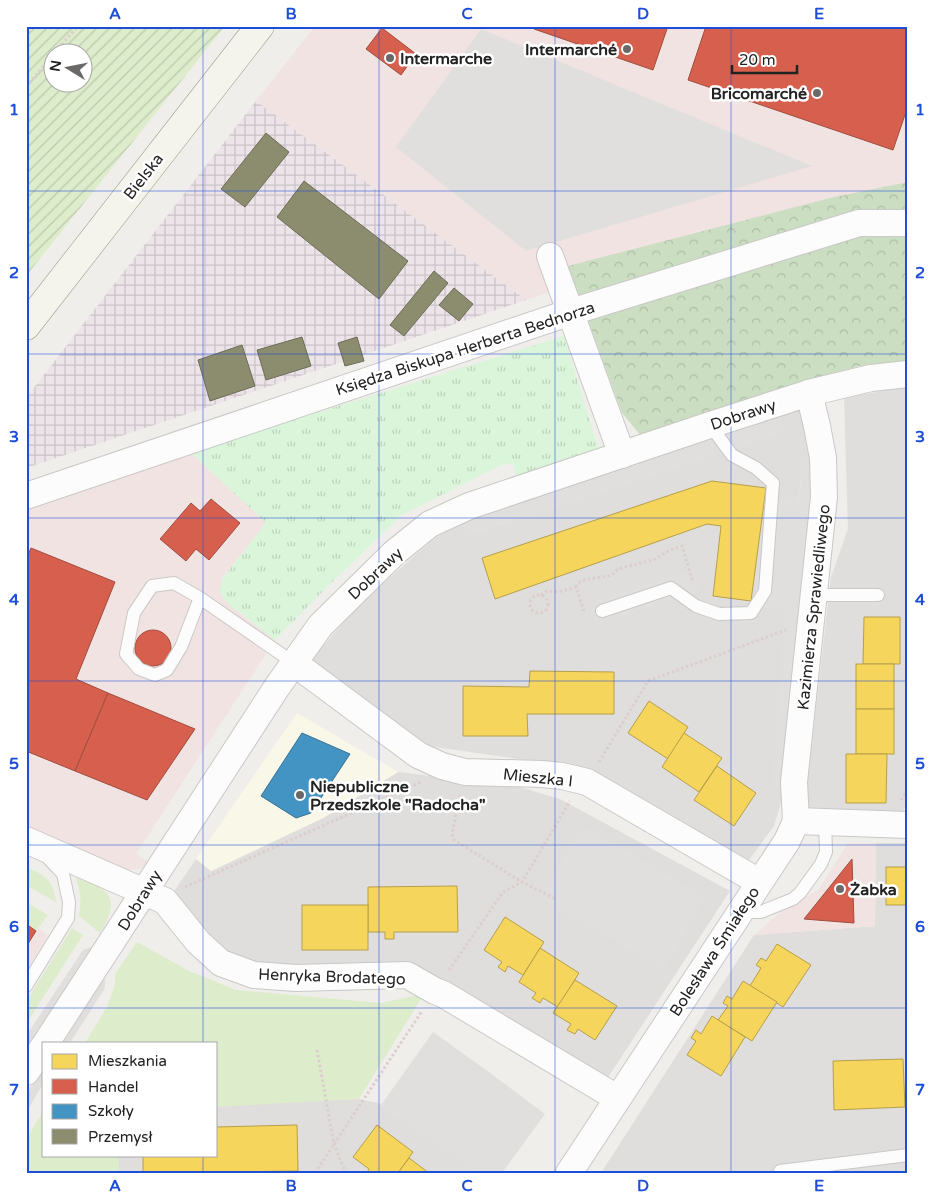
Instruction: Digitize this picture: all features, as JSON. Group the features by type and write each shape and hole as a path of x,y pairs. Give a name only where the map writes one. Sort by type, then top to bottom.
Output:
{"main road":[{"name":"Bielska","path":"26,326 260,26"}],"street":[{"name":"Księdza Biskupa Herberta Bednorza","path":"26,496 570,312 859,223 908,223"},
{"path":"550,256 622,455"},
{"name":"Dobrawy","path":"46,1042 320,626 394,553 430,524 470,506 808,394 871,378 908,374"},
{"name":"Kazimierza Sprawiedliwego","path":"796,821 794,782 824,497 823,458 808,394"},
{"name":"Mieszka I","path":"294,663 418,755 442,766 465,772 542,774 562,776 587,782 759,882"},
{"path":"796,821 908,825"},
{"name":"Bolesława Śmiałego","path":"569,1173 787,841 796,821"},
{"name":"Henryka Brodatego","path":"30,841 143,893 165,901 198,942 221,963 254,975 296,978 407,975 443,994 617,1098"},
{"name":"Dobrawy","path":"26,1072 42,1048"}],"lane":[{"path":"602,611 671,588 696,606 719,614 750,613 765,591 773,483 756,468 732,455 710,425"},
{"path":"200,598 181,647 168,670 155,675 139,669 126,654 134,614 152,586 174,584 200,598 294,663"},
{"path":"814,594 878,596"},
{"path":"740,912 761,912 793,900 800,893 821,864 826,852 825,822"},
{"path":"26,986 68,918 69,902 63,874 30,841"},
{"path":"780,1171 908,1155"}],"path":[{"path":"64,42 78,26"},
{"path":"26,87 42,68"},
{"path":"541,595 547,600 548,606 545,611 536,614 531,610 530,601 534,596 541,595 547,591 558,592 576,587 578,583 584,580 612,575 618,569 656,559 666,552 682,546 694,584 696,606"},
{"path":"576,587 585,615 602,611"},
{"path":"315,1173 503,892 522,882 570,801 587,782 648,681 812,621"},
{"path":"184,888 422,782"},
{"path":"462,787 452,834 454,840 522,882 556,899"},
{"path":"317,1050 334,1144 346,1173"}],"shaded area":[{"path":"315,26 908,26 908,186 825,199 526,300 256,101"},
{"path":"481,29 812,166 526,251 396,147"},
{"path":"256,101 526,300 26,468 26,398"},
{"path":"908,386 908,802 900,816 804,813 831,577 848,529 844,398"},
{"path":"802,408 815,457 803,458 773,784 786,786 774,826 749,860 671,817 561,765 428,746 308,663 362,601 433,540 462,520 467,535 783,432 779,416"},
{"path":"779,416 784,432 467,535 462,520"},
{"path":"190,452 267,523 222,578 227,603 275,640 136,854 150,863 141,869 127,870 26,828 26,504"},
{"path":"815,457 786,786 772,784 785,610 757,607 771,498 799,501 803,458"},
{"path":"694,569 701,591 595,625 588,603"},
{"name":"Niepubliczne Przedszkole \"Radocha\"","path":"297,713 398,772 323,818 211,871 196,859"},
{"path":"398,772 516,786 560,799 730,891 601,1088 455,986 267,970 226,959 168,900 196,859 211,871 323,818"},
{"path":"583,825 706,897 665,969 540,900"},
{"path":"848,843 876,843 875,926 754,935 779,913 819,889"},
{"path":"876,843 908,843 908,1173 601,1173 754,935 875,926"},
{"path":"26,918 48,936 26,972"},
{"path":"95,946 26,1051 26,1036 83,950"},
{"path":"105,974 105,988 71,1042 60,1042"},
{"path":"433,1032 545,1114 502,1173 476,1173 381,1105"},
{"path":"42,1069 42,1085 26,1113 26,1095"},
{"path":"359,1099 378,1103 479,1173 119,1173 118,1156 218,1156 218,1106"}],"green space":[{"path":"26,26 225,26 26,276"},
{"path":"908,182 908,364 859,366 641,436 622,413 568,266 830,198"},
{"path":"564,336 598,448 516,477 513,463 501,465 402,515 275,640 227,603 220,592 222,579 266,523 190,452"},
{"path":"26,867 47,879 53,888 56,902 26,885"},
{"path":"76,877 97,886 109,896 111,903 110,911 100,933 79,916 80,896"},
{"path":"26,902 48,915 36,931 26,924"},
{"path":"72,928 83,935 26,1024 26,1002"},
{"path":"137,942 189,971 236,990 381,1003 424,994 359,1099 218,1107 218,1042 86,1042 107,1007 115,984 115,974"},
{"path":"42,1113 42,1156 118,1156 119,1173 26,1173 26,1139"}],"building: Mieszkania":[{"path":"712,481 766,488 751,601 713,596 721,526 707,524 495,599 482,558"},
{"path":"864,617 900,617 900,664 863,664"},
{"path":"856,664 894,664 894,709 856,709"},
{"path":"530,671 614,672 614,714 527,714 528,736 463,736 463,686 529,687"},
{"path":"649,701 688,727 668,759 628,733"},
{"path":"856,709 894,709 894,754 856,754"},
{"path":"684,733 722,758 699,792 662,767"},
{"path":"846,754 887,754 886,803 846,803"},
{"path":"717,766 756,793 734,826 694,800"},
{"path":"886,867 908,867 908,905 886,905"},
{"path":"457,886 458,932 394,932 394,939 385,939 385,932 368,932 368,887"},
{"path":"302,905 368,905 368,950 302,950"},
{"path":"505,917 544,942 523,975 508,966 505,972 498,967 502,962 484,950"},
{"path":"777,944 811,965 783,1007 750,986 761,968 756,965 761,958 766,961"},
{"path":"540,948 579,973 558,1007 543,998 540,1003 532,998 536,993 519,982"},
{"path":"575,980 617,1006 595,1040 578,1029 575,1034 567,1030 571,1024 553,1013"},
{"path":"743,981 777,1002 752,1041 718,1020 728,1006 723,1003 727,996 732,999"},
{"path":"712,1016 745,1037 721,1076 687,1055 696,1041 691,1038 696,1030 701,1034"},
{"path":"903,1059 905,1107 834,1110 833,1061"},
{"path":"297,1125 298,1171 143,1173 143,1156 218,1156 218,1127"},
{"path":"377,1125 413,1152 398,1173 367,1173 369,1169 353,1157"},
{"path":"409,1158 429,1173 398,1173"}],"building: Handel":[{"name":"Intermarché","path":"535,26 668,26 653,70 534,29"},
{"name":"Bricomarché","path":"706,26 908,26 908,106 893,150 688,80"},
{"path":"382,28 416,54 401,75 366,49"},
{"path":"211,499 240,523 209,560 196,549 186,561 160,539 191,503 200,511"},
{"path":"31,548 115,582 76,679 108,693 75,771 26,751 26,560"},
{"path":"153,630 160,631 166,635 170,641 170,655 166,661 160,665 153,666 146,665 140,661 136,655 135,648 136,641 140,635 146,631"},
{"path":"108,693 195,729 147,800 75,771"},
{"name":"Żabka","path":"852,859 854,923 804,919"},
{"path":"26,924 36,931 26,947"}],"building: Szkoły":[{"path":"302,733 350,754 311,813 296,818 261,796"}],"building: Przemysł":[{"path":"266,133 289,152 245,207 221,189"},
{"path":"304,181 408,261 379,299 277,217"},
{"path":"434,271 448,283 404,336 390,325"},
{"path":"454,288 473,304 459,321 439,305"},
{"path":"302,337 311,366 266,380 257,350"},
{"path":"357,337 364,361 345,366 338,343"},
{"path":"242,345 255,386 210,401 198,360"}],"place":[{"name":"Intermarché","path":"627,49"},
{"name":"Intermarche","path":"390,58"},
{"name":"Bricomarché","path":"817,93"},
{"name":"Niepubliczne Przedszkole \"Radocha\"","path":"300,795"},
{"name":"Żabka","path":"840,889"}]}
